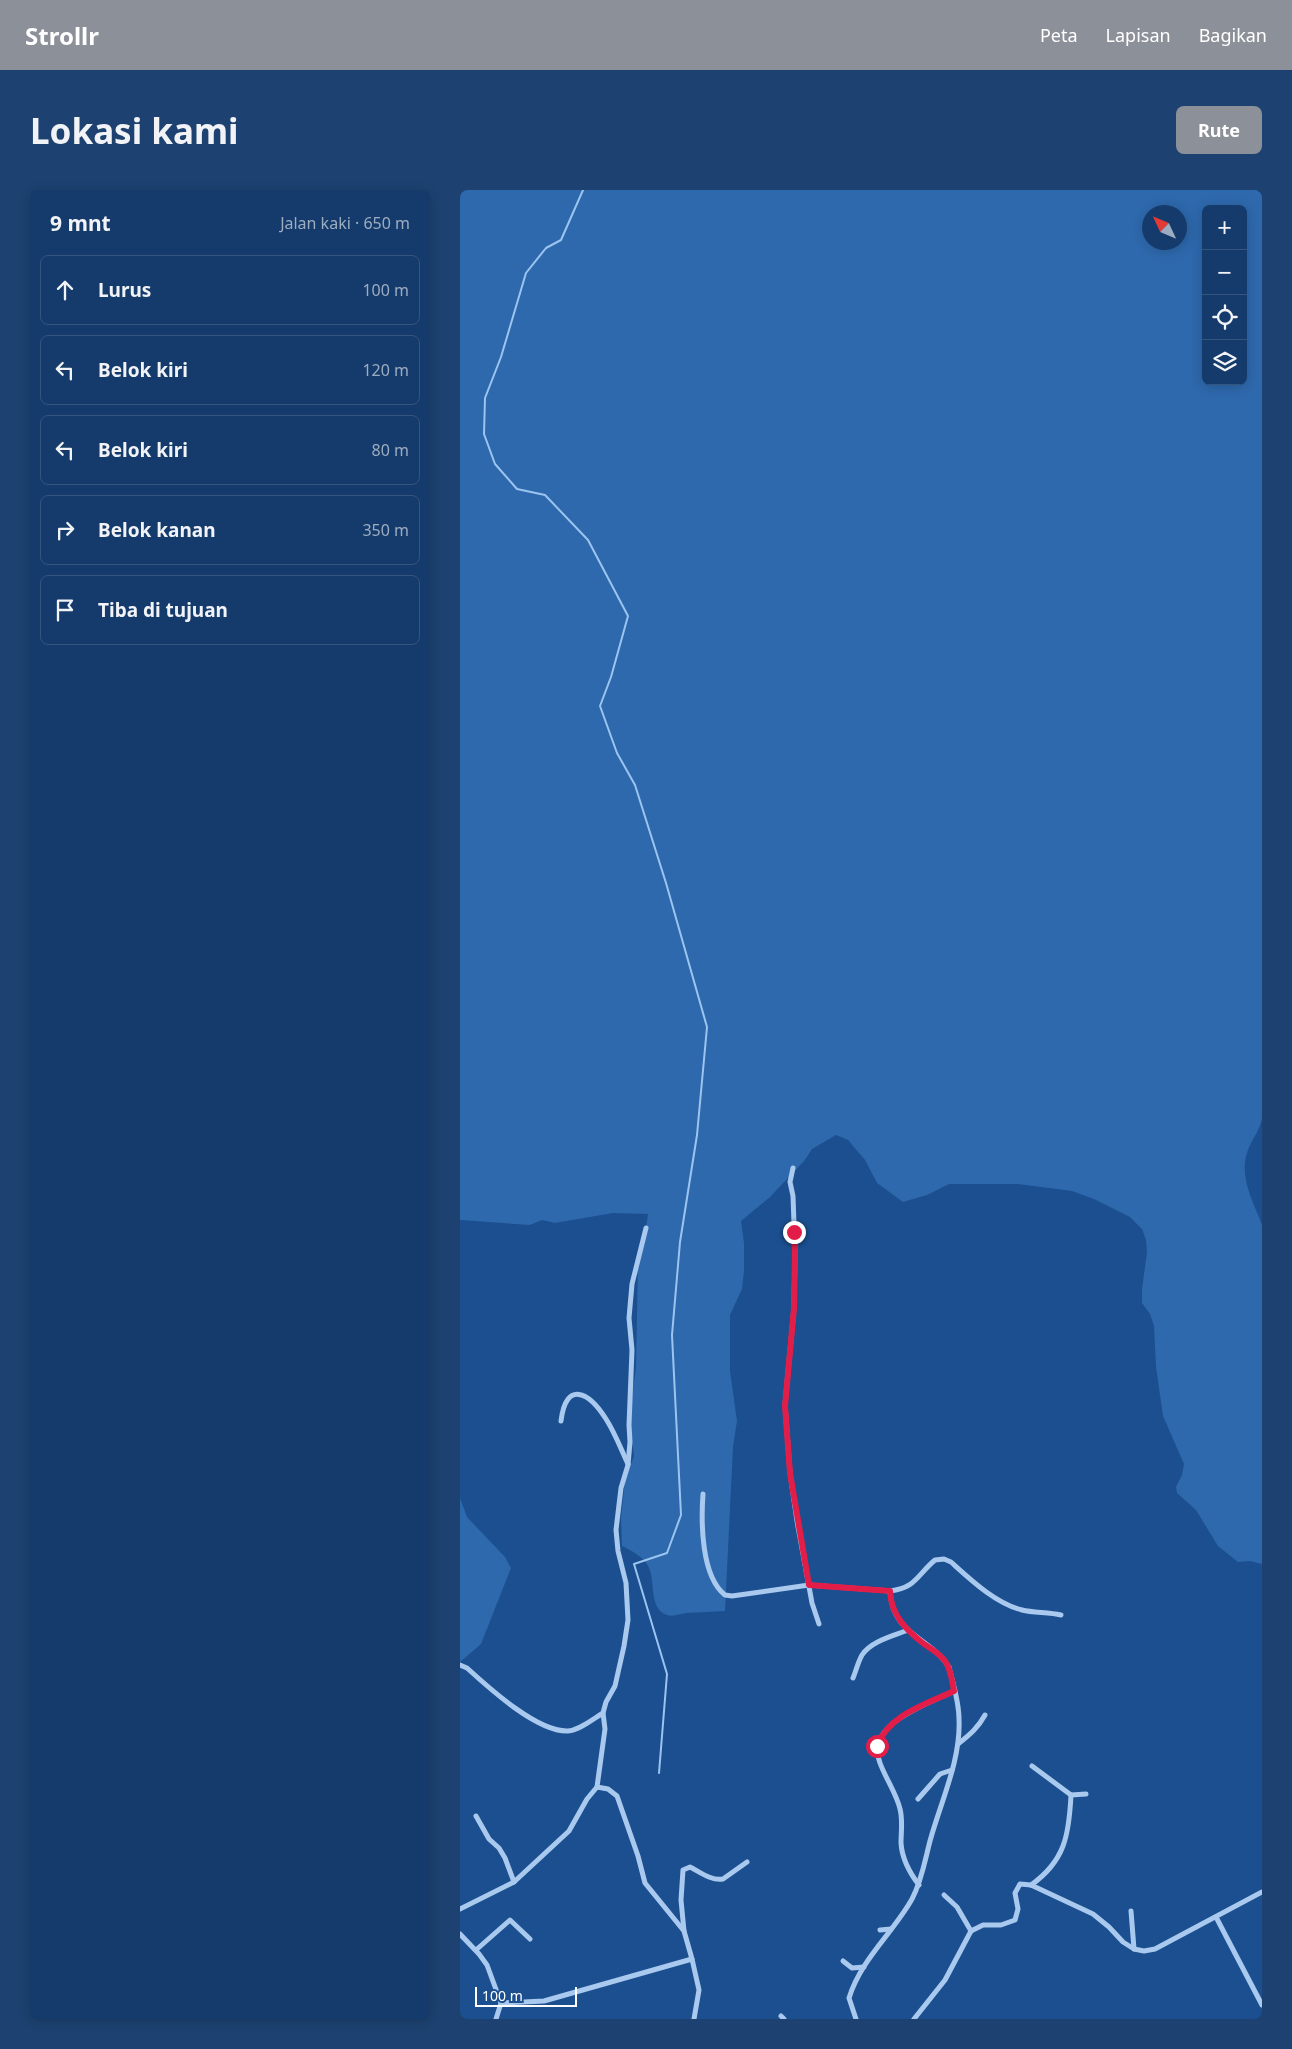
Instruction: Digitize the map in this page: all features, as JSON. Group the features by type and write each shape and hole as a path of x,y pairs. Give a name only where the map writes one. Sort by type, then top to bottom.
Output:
{"street":[{"path":"793,1168 790,1182 793,1196 795,1252 794,1308 785,1406 790,1473 812,1603 819,1624"},
{"path":"460,1908 514,1882 569,1830 587,1799 597,1787 605,1729 603,1713 606,1702 615,1686 628,1620 626,1583 618,1551 616,1530 621,1488 628,1465 632,1376 629,1318 632,1284 646,1228"},
{"path":"561,1421 562,1412 570,1396 574,1393 589,1399 606,1419 628,1465"},
{"path":"703,1494 702,1531 712,1579 725,1595 732,1596 809,1585 890,1591 902,1590 912,1585 935,1560 944,1559 951,1562 990,1594 1008,1604 1022,1610 1061,1615"},
{"path":"856,2019 849,1998 864,1967 919,1885 952,1770 958,1744 960,1720 949,1667 944,1659 908,1630 894,1613 891,1606 890,1591"},
{"path":"853,1678 867,1649 875,1643 908,1630"},
{"path":"460,1665 467,1668 503,1700 543,1724 558,1730 570,1731 576,1729 603,1713"},
{"path":"919,1885 908,1870 903,1854 900,1808 880,1763 877,1746 884,1732 898,1719 921,1705 954,1691"},
{"path":"958,1744 981,1724 985,1716"},
{"path":"1032,1766 1071,1795 1086,1794"},
{"path":"918,1798 940,1774 952,1770"},
{"path":"597,1787 608,1789 617,1796 638,1856 645,1883 684,1932"},
{"path":"1031,1884 1056,1863 1061,1854 1070,1817 1071,1795"},
{"path":"476,1816 489,1839 499,1848 505,1858 514,1882"},
{"path":"694,2019 699,1990 684,1932 683,1870 690,1867 718,1880 723,1879 747,1862"},
{"path":"914,2019 946,1980 970,1931 983,1925 1001,1925 1015,1920 1018,1909 1016,1889 1020,1884 1031,1884 1093,1914 1123,1942 1134,1949 1144,1952 1154,1949 1262,1892"},
{"path":"944,1895 957,1907 970,1931"},
{"path":"1131,1911 1134,1949"},
{"path":"1216,1917 1262,2005"},
{"path":"476,1950 510,1920 530,1939"},
{"path":"880,1930 891,1929"},
{"path":"460,1934 476,1950 487,1966 501,2004 496,2019"},
{"path":"501,2004 544,2001 692,1959"},
{"path":"843,1961 852,1968 864,1967"}],"shaded area":[{"path":"460,190 1262,190 1262,1118 1260,1127 1248,1150 1245,1169 1251,1198 1262,1225 1262,1564 1250,1561 1238,1562 1218,1546 1196,1510 1177,1493 1176,1487 1182,1475 1184,1464 1163,1416 1156,1367 1154,1326 1150,1314 1142,1303 1147,1252 1146,1240 1142,1229 1130,1217 1094,1199 1072,1191 1018,1184 949,1184 927,1195 903,1202 877,1183 865,1160 848,1140 836,1135 812,1149 805,1160 770,1197 741,1221 744,1243 742,1289 730,1315 730,1371 737,1421 733,1447 725,1611 667,1615 657,1606 652,1577 647,1564 639,1556 622,1546 621,1518 625,1480 634,1456 629,1417 636,1368 638,1264 644,1242 648,1214 613,1213 555,1223 542,1220 530,1225 460,1220"},
{"path":"460,1498 467,1517 505,1557 511,1568 481,1644 460,1662"}],"waterway":[{"path":"583,190 561,240 546,248 526,273 501,357 485,398 484,434 495,464 517,489 545,495 588,540 628,616 611,677 600,706 617,753 635,785 666,883 707,1027 697,1135 680,1242 672,1335 681,1515 667,1553 634,1564 667,1674 659,1773"}],"route":[{"path":"794,1232 794,1308 785,1406 790,1473 809,1585 890,1591 891,1606 894,1613 908,1630 944,1659 949,1667 954,1691 921,1705 898,1719 884,1732 877,1746"}]}
